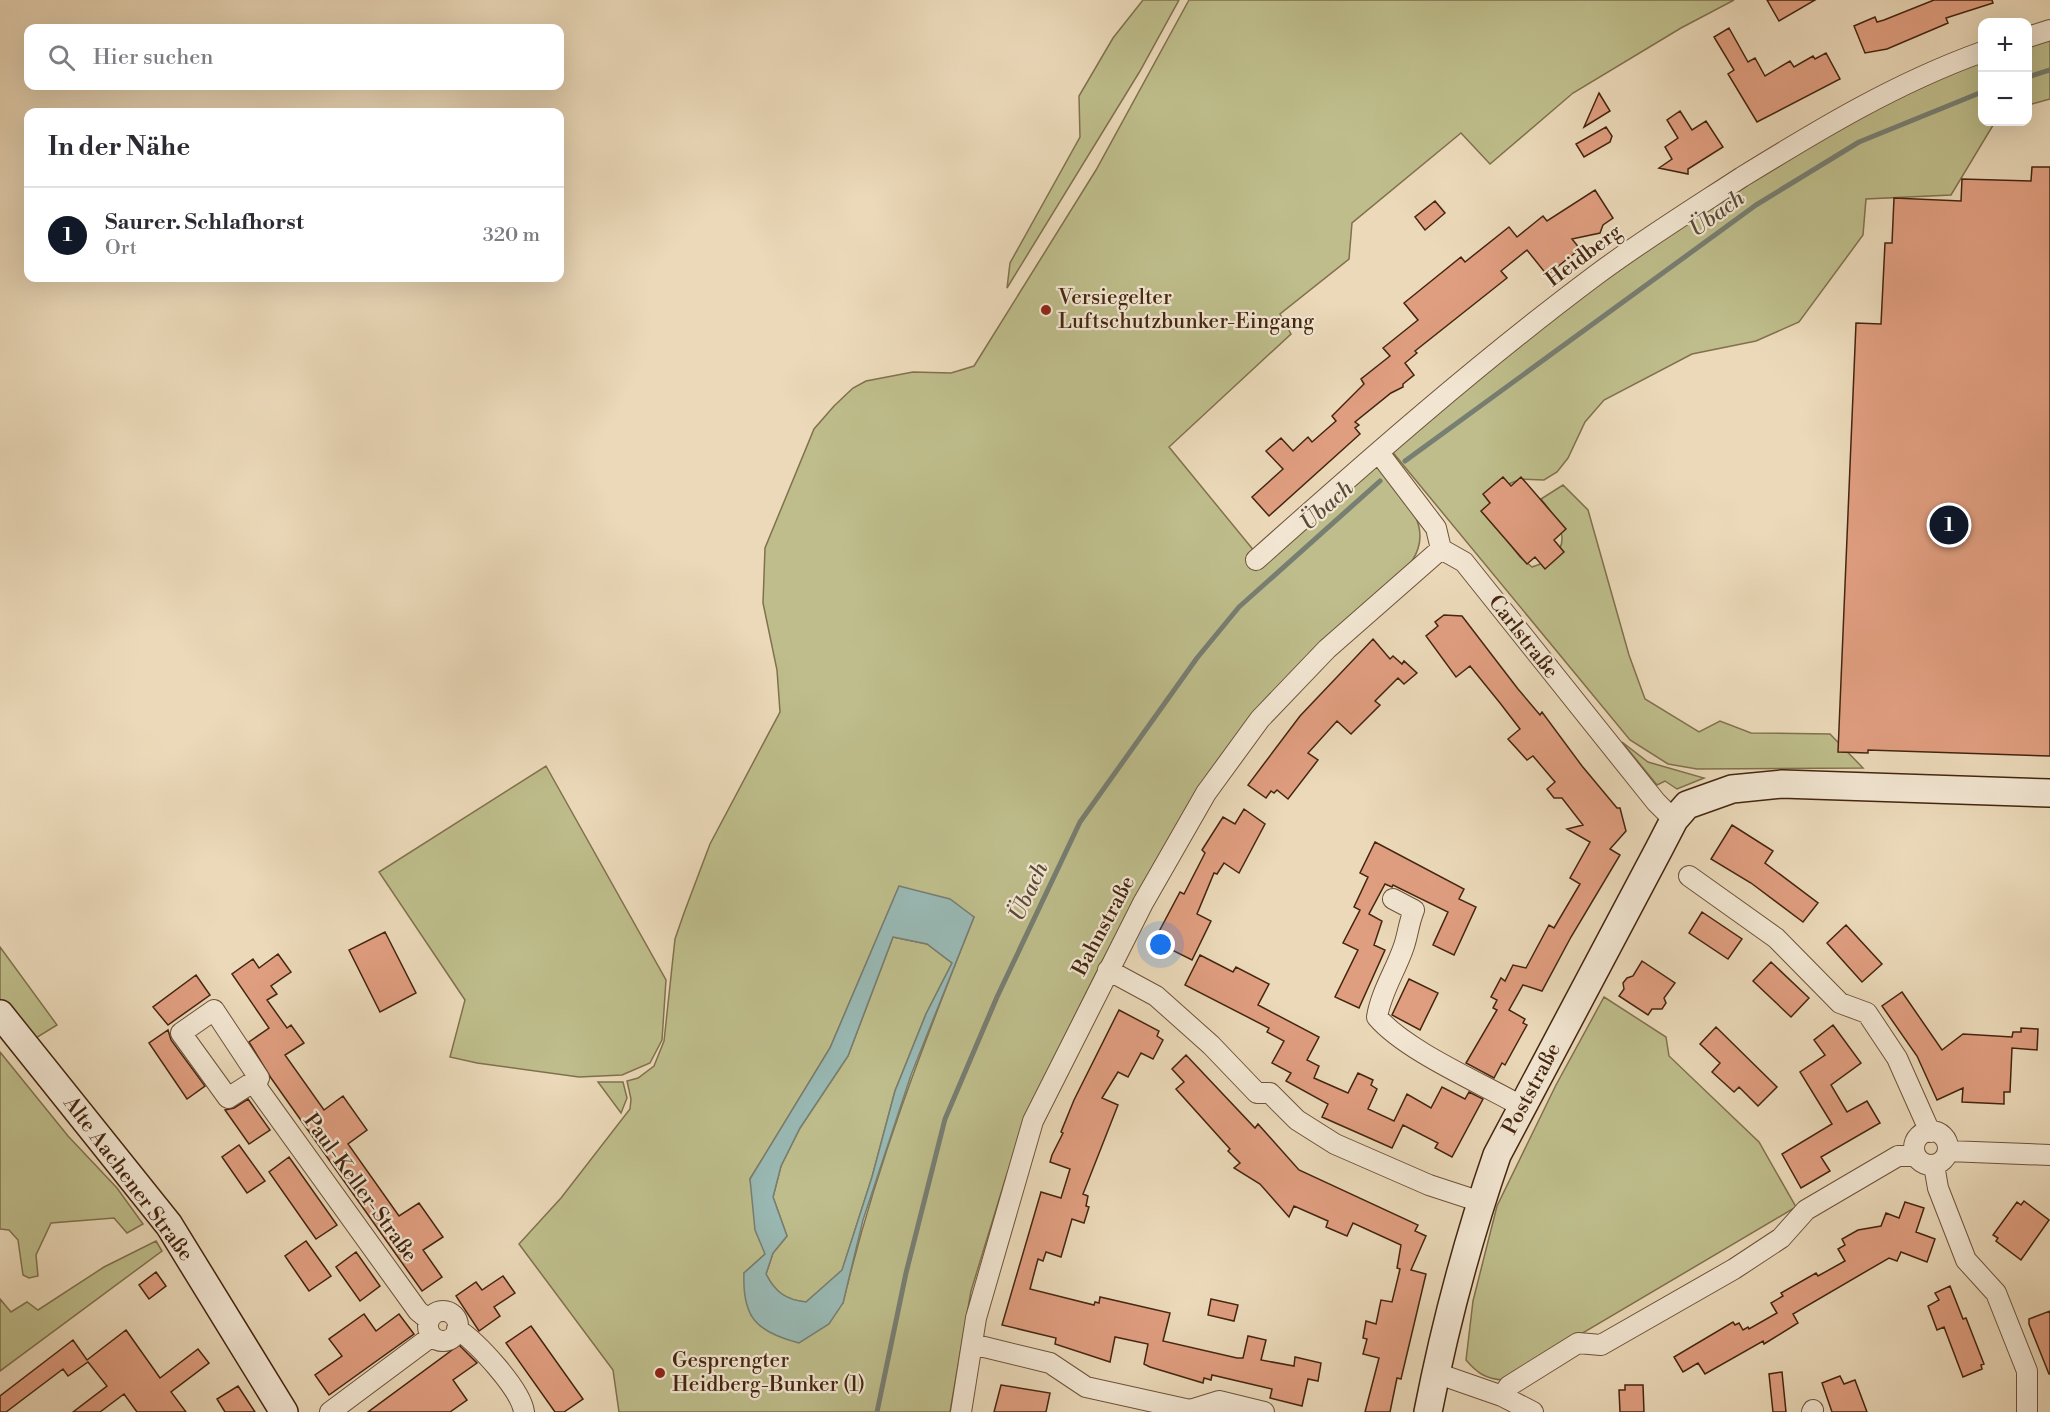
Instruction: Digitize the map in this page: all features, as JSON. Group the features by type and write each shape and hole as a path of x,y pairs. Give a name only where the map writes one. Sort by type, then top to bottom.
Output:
{"main road":[{"name":"Poststraße","path":"1428,1412 1481,1202 1497,1155 1674,820 1687,805 1732,789 1782,784 2050,793"},
{"name":"Alte Aachener Straße","path":"0,1014 168,1224 284,1412"}],"street":[{"path":"2032,36 2050,30"},
{"name":"Heidberg","path":"1256,560 1442,398 1570,296 1660,230 1868,101 1914,79 1978,54"},
{"path":"1379,453 1436,528 1441,549"},
{"name":"Carlstraße","path":"1441,549 1464,562 1656,802 1674,820"},
{"name":"Bahnstraße","path":"961,1412 976,1318 1033,1121 1143,903 1206,793 1260,719 1299,675 1441,549"},
{"path":"1689,876 1776,938 1840,1003 1867,1013 1897,1058 1930,1132 1944,1137 1948,1151 1943,1161 1934,1166 1920,1162 1916,1156 1916,1140 1930,1132"},
{"path":"1393,899 1414,910 1407,926 1405,944 1379,1005 1377,1017 1385,1027 1412,1045 1521,1106"},
{"path":"1108,970 1156,996 1211,1045 1257,1093 1270,1094 1297,1120 1335,1144 1439,1189 1481,1202"},
{"name":"Paul-Keller-Straße","path":"253,1082 430,1328"},
{"path":"1948,1151 2050,1155"},
{"path":"1502,1396 1509,1386 1568,1348 1578,1343 1601,1345 1729,1271 1781,1238 1806,1210 1898,1156 1916,1156"},
{"path":"1934,1166 1938,1188 1966,1260 1996,1293 2027,1371 2027,1412"},
{"path":"330,1412 430,1328 447,1340 457,1329 471,1338 523,1403 524,1412"},
{"path":"972,1344 1050,1363 1086,1386 1098,1389 1190,1410 1219,1401 1264,1412"},
{"path":"1436,1373 1502,1396 1533,1412"}],"shaded area":[{"path":"1143,0 1179,0 1140,71 1007,288 1010,263 1080,137 1079,96 1113,38"},
{"path":"1189,0 1734,0 1681,28 1573,93 1490,164 1461,133 1352,223 1349,259 1280,314 1291,334 1169,447 1255,552 1375,464 1411,509 1420,534 1419,547 1412,561 1295,668 1221,756 1179,822 1100,965 1034,1098 1005,1180 971,1291 950,1412 619,1412 613,1370 519,1244 561,1198 630,1109 631,1099 627,1081 638,1078 654,1066 664,1041 675,939 684,913 710,844 780,712 777,670 763,603 765,548 814,429 834,406 853,388 866,381 913,372 951,373 974,366 1096,170","holes":["899,887 974,917 901,1107 870,1204 843,1303 751,1315 744,1273 765,1254 750,1179 830,1048"]},
{"path":"2050,37 2050,99 2032,104 2032,72 2032,44"},
{"path":"1978,62 1978,126 1993,126 1951,195 1866,199 1863,235 1799,322 1756,341 1692,354 1604,400 1585,422 1568,458 1557,472 1544,480 1521,479 1506,485 1506,539 1520,557 1532,567 1556,554 1561,546 1562,538 1556,519 1541,499 1563,485 1588,510 1629,655 1645,699 1699,732 1720,721 1751,733 1830,734 1863,768 1697,769 1668,764 1630,740 1390,449 1475,376 1690,217 1885,98"},
{"path":"1622,742 1648,762 1704,778 1677,789 1665,781 1657,785"},
{"path":"546,766 666,980 662,1040 650,1063 622,1075 579,1077 450,1057 465,1000 379,872"},
{"path":"893,937 927,944 952,963 926,1014 895,1091 872,1177 842,1271 806,1302 793,1299 777,1290 766,1274 773,1253 787,1236 773,1197 781,1166 800,1128 848,1056"},
{"path":"0,947 57,1025 31,1041 0,999"},
{"path":"1604,997 1666,1037 1669,1056 1759,1142 1796,1207 1503,1380 1487,1377 1466,1360 1473,1301 1497,1206 1556,1085"},
{"path":"0,1052 68,1136 117,1188 143,1224 127,1233 114,1218 51,1223 36,1255 38,1276 29,1278 23,1275 18,1240 9,1230 0,1229"},
{"path":"598,1082 623,1082 627,1098 621,1113"},
{"path":"156,1241 162,1251 0,1371 0,1299 11,1312 27,1302 38,1310 104,1267"}],"water":[{"path":"899,886 950,899 974,917 911,1075 863,1220 843,1303 829,1324 799,1343 772,1334 755,1321 749,1312 744,1288 744,1273 765,1254 755,1230 750,1179 830,1048","holes":["893,937 927,944 952,963 926,1014 895,1091 872,1177 842,1270 806,1302 787,1297 773,1286 766,1274 773,1253 787,1236 773,1197 781,1166 800,1128 848,1056"]}],"building":[{"path":"1767,0 1815,0 1779,21"},
{"path":"1934,0 1992,0 1993,3 1946,18 1948,23 1887,49 1865,53 1854,26 1875,17 1877,22 1884,20"},
{"path":"1729,28 1748,62 1755,58 1765,76 1790,61 1794,67 1813,56 1815,59 1826,53 1840,79 1757,122 1728,74 1734,70 1714,37"},
{"path":"1599,93 1610,111 1584,127"},
{"path":"1680,111 1692,130 1706,121 1723,147 1688,169 1688,174 1659,168 1672,159 1665,147 1678,138 1667,120"},
{"path":"1606,127 1612,136 1610,142 1584,157 1576,144"},
{"path":"2032,167 2050,167 2050,756 1868,750 1868,753 1838,752 1856,323 1881,324 1885,243 1892,243 1894,198 1961,201 1962,179 2031,181"},
{"path":"1595,190 1613,218 1603,225 1600,233 1572,239 1580,249 1547,275 1527,250 1501,271 1507,278 1415,351 1417,353 1405,363 1414,375 1403,384 1403,387 1391,393 1355,422 1359,425 1355,428 1360,434 1269,516 1252,497 1283,469 1266,451 1281,438 1293,451 1308,437 1312,442 1336,421 1332,416 1364,384 1361,379 1390,356 1383,348 1418,320 1404,303 1461,257 1465,262 1509,227 1517,237 1543,216 1547,221"},
{"path":"1435,201 1445,213 1425,230 1415,217"},
{"path":"1503,477 1511,486 1521,477 1566,529 1554,540 1564,552 1545,569 1535,557 1527,564 1481,511 1490,503 1483,494"},
{"path":"1444,615 1462,616 1518,689 1540,715 1542,712 1582,766 1617,808 1620,808 1626,831 1610,849 1620,855 1542,991 1523,985 1509,1010 1525,1019 1523,1023 1527,1025 1505,1065 1502,1063 1494,1078 1466,1063 1497,1010 1493,1008 1497,1000 1491,997 1501,978 1505,981 1513,965 1526,968 1549,925 1554,928 1580,884 1570,878 1590,842 1567,829 1583,825 1562,798 1554,798 1547,789 1555,782 1533,756 1527,760 1508,739 1520,729 1500,703 1470,666 1456,677 1426,636 1438,626 1435,622"},
{"path":"1373,639 1390,659 1393,656 1402,664 1404,661 1417,673 1404,684 1398,678 1375,701 1380,705 1351,734 1337,721 1308,753 1318,760 1288,799 1277,790 1274,793 1271,791 1266,798 1248,785 1300,716"},
{"path":"1244,809 1265,824 1239,873 1224,863 1217,874 1214,873 1197,914 1211,921 1192,960 1154,941 1180,892 1184,894 1205,853 1202,850 1223,817 1235,824"},
{"path":"1732,825 1773,851 1765,863 1818,903 1803,922 1751,883 1711,859"},
{"path":"1375,842 1464,889 1459,899 1476,907 1454,955 1433,945 1448,912 1393,885 1392,887 1385,884 1369,914 1382,921 1374,945 1385,950 1359,1008 1335,997 1358,950 1343,943 1360,910 1354,907 1368,877 1360,873"},
{"path":"1702,912 1742,939 1728,959 1689,933"},
{"path":"1846,925 1882,964 1862,982 1827,943"},
{"path":"385,932 416,993 380,1012 349,950"},
{"path":"278,954 291,972 271,986 277,994 267,1000 287,1028 291,1025 304,1043 285,1055 324,1110 343,1096 367,1130 348,1144 399,1216 419,1203 443,1237 423,1250 442,1277 422,1291 271,1078 249,1042 269,1028 232,974 253,959 259,968"},
{"path":"1200,955 1233,972 1236,967 1269,984 1258,1005 1319,1037 1307,1060 1319,1066 1314,1078 1348,1093 1358,1073 1373,1080 1371,1085 1377,1089 1368,1109 1394,1121 1407,1094 1431,1108 1442,1087 1465,1099 1469,1092 1483,1099 1452,1157 1435,1148 1438,1143 1403,1125 1392,1148 1322,1117 1328,1104 1286,1081 1291,1073 1272,1063 1284,1041 1267,1032 1269,1028 1185,985"},
{"path":"1642,961 1675,983 1664,998 1666,1003 1662,1009 1652,1009 1648,1015 1619,996 1624,989 1623,983 1627,978 1633,976"},
{"path":"1771,962 1809,998 1791,1017 1753,981"},
{"path":"196,975 210,995 168,1025 153,1007"},
{"path":"1409,979 1438,993 1420,1030 1392,1015"},
{"path":"1902,992 1942,1050 1963,1034 2012,1037 2013,1032 2021,1032 2021,1028 2038,1029 2037,1050 2012,1048 2010,1092 2004,1092 2004,1104 1962,1102 1963,1088 1937,1100 1917,1056 1882,1006"},
{"path":"1119,1010 1159,1031 1157,1036 1163,1040 1153,1059 1141,1053 1128,1077 1118,1072 1102,1098 1118,1105 1083,1194 1088,1196 1086,1206 1089,1207 1084,1223 1072,1219 1061,1257 1046,1252 1043,1261 1038,1259 1030,1289 1094,1305 1095,1302 1099,1303 1100,1297 1170,1313 1163,1341 1243,1358 1248,1336 1266,1340 1261,1360 1294,1366 1295,1357 1321,1363 1318,1381 1308,1379 1302,1406 1270,1398 1272,1389 1212,1375 1211,1380 1204,1378 1203,1383 1150,1367 1144,1364 1148,1344 1115,1337 1110,1362 1055,1344 1056,1338 1002,1325 1041,1192 1061,1198 1070,1169 1050,1162 1052,1155 1063,1133 1061,1132 1074,1100"},
{"path":"1833,1025 1861,1063 1831,1085 1847,1112 1867,1101 1880,1123 1821,1157 1830,1171 1801,1188 1782,1154 1832,1124 1800,1072 1825,1055 1814,1040"},
{"path":"1716,1027 1777,1087 1758,1106 1739,1087 1734,1092 1712,1072 1720,1063 1700,1044"},
{"path":"168,1030 171,1040 205,1086 187,1099 149,1043"},
{"path":"1186,1055 1255,1128 1258,1124 1299,1170 1418,1225 1415,1231 1426,1236 1411,1270 1426,1274 1401,1379 1397,1378 1390,1412 1365,1412 1379,1358 1363,1354 1367,1339 1363,1338 1366,1321 1376,1324 1381,1300 1392,1302 1400,1269 1397,1268 1401,1245 1353,1223 1347,1236 1326,1227 1328,1221 1294,1206 1289,1217 1260,1184 1234,1168 1240,1163 1228,1151 1230,1149 1176,1089 1184,1082 1172,1069"},
{"path":"248,1099 270,1130 249,1144 225,1110 234,1108"},
{"path":"239,1145 265,1181 247,1193 222,1157"},
{"path":"289,1157 337,1225 316,1239 269,1172"},
{"path":"2024,1201 2049,1220 2021,1260 1996,1241 1998,1238 1993,1235 2017,1202 2021,1205"},
{"path":"1905,1202 1924,1208 1916,1232 1935,1239 1927,1262 1901,1252 1897,1261 1889,1258 1793,1314 1798,1323 1764,1344 1763,1341 1705,1374 1698,1363 1683,1372 1674,1357 1733,1322 1735,1325 1739,1323 1743,1330 1748,1327 1749,1329 1777,1313 1771,1303 1783,1296 1781,1293 1816,1273 1818,1276 1845,1261 1838,1249 1845,1245 1842,1239 1858,1230 1881,1226 1886,1213 1899,1218"},
{"path":"306,1241 331,1276 309,1291 285,1256"},
{"path":"356,1252 380,1286 360,1301 336,1267"},
{"path":"156,1272 166,1286 149,1299 139,1285"},
{"path":"503,1276 515,1293 494,1307 500,1316 479,1331 456,1296 476,1282 482,1290"},
{"path":"1950,1286 1963,1319 1966,1318 1984,1364 1981,1365 1982,1369 1963,1377 1944,1327 1937,1330 1928,1306 1939,1300 1935,1293"},
{"path":"1211,1299 1238,1305 1234,1321 1208,1315"},
{"path":"2050,1311 2050,1374 2049,1374 2029,1319"},
{"path":"364,1314 376,1331 399,1314 414,1334 329,1395 315,1375 342,1356 329,1339"},
{"path":"531,1326 583,1399 564,1412 555,1412 506,1343"},
{"path":"126,1330 160,1378 198,1349 209,1363 171,1392 186,1412 137,1412 124,1394 100,1412 73,1412 107,1386 88,1362 68,1376 63,1369 6,1412 0,1412 0,1396 73,1340 87,1360"},
{"path":"459,1345 477,1363 453,1380 467,1400 450,1412 368,1412"},
{"path":"1782,1372 1786,1412 1773,1412 1769,1374"},
{"path":"1840,1376 1844,1384 1855,1380 1867,1412 1832,1412 1822,1383"},
{"path":"1001,1385 1050,1393 1046,1412 994,1412"},
{"path":"1625,1385 1643,1385 1644,1412 1620,1412 1619,1390 1625,1390"},
{"path":"238,1386 255,1412 225,1412 217,1399"}],"waterway":[{"name":"Übach","path":"2032,76 2050,70"},
{"name":"Übach","path":"1405,461 1756,205 1859,142 1978,94"},
{"name":"Übach","path":"877,1412 906,1273 945,1119 997,997 1080,822 1197,658 1239,607 1380,481"}],"place":[{"name":"Versiegelter Luftschutzbunker-Eingang","path":"1046,310"},
{"name":"Saurer. Schlafhorst","path":"1949,525"},
{"name":"Gesprengter Heidberg-Bunker (1)","path":"660,1373"}]}
